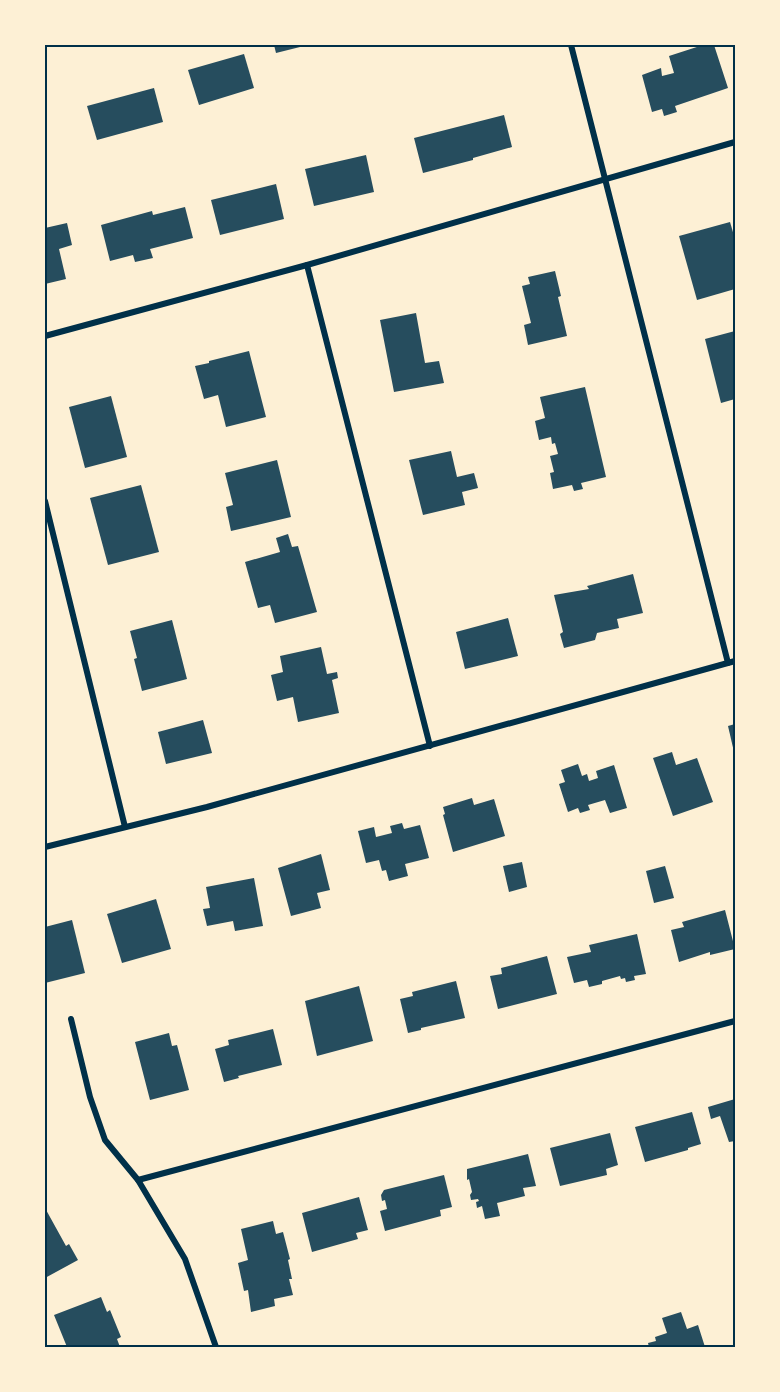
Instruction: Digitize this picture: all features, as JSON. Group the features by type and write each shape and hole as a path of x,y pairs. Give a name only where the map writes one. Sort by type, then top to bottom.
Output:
{"street":[{"path":"45,848 207,807 732,662 604,180 571,45"},
{"path":"45,336 307,265 735,142"},
{"path":"307,265 430,746"},
{"path":"45,504 125,827"},
{"path":"71,1018 90,1096 105,1140 138,1180 185,1259 216,1347"},
{"path":"138,1180 735,1021"}],"building":[{"path":"274,45 304,45 304,46 276,53"},
{"path":"703,45 714,45 728,88 675,106 677,112 664,116 662,109 652,112 642,75 661,68 662,76 674,73 669,56"},
{"path":"244,54 254,88 199,105 188,70"},
{"path":"154,88 163,122 97,140 87,106"},
{"path":"504,115 512,147 423,173 414,138"},
{"path":"366,155 374,192 314,206 305,169"},
{"path":"276,184 284,219 220,235 211,200"},
{"path":"185,207 193,238 150,249 153,258 135,262 133,255 110,261 101,225 152,211 153,215"},
{"path":"730,222 735,239 735,289 697,300 679,236"},
{"path":"67,223 72,245 59,249 66,279 45,284 45,228"},
{"path":"555,271 567,336 528,345 524,325 531,323 522,286 530,284 528,277"},
{"path":"416,313 425,363 439,361 444,383 394,392 380,320"},
{"path":"735,331 735,399 721,403 705,339"},
{"path":"249,351 266,417 226,427 218,395 204,399 195,366"},
{"path":"585,387 606,477 581,483 583,489 574,491 572,485 553,489 550,473 554,472 550,456 558,454 551,437 539,440 535,421 545,418 540,397"},
{"path":"111,396 127,457 85,468 69,407"},
{"path":"451,451 457,477 474,473 478,488 462,492 465,505 423,515 409,460"},
{"path":"277,460 291,517 231,531 226,507 233,505 225,473"},
{"path":"141,485 159,552 108,565 90,498"},
{"path":"288,534 292,547 298,546 317,612 275,623 270,605 258,608 245,562 280,552 276,538"},
{"path":"633,574 643,613 617,619 619,628 597,633 595,640 564,648 560,634 563,632 554,595 589,589 587,586"},
{"path":"508,618 518,656 465,669 456,632"},
{"path":"172,620 187,679 142,691 130,631"},
{"path":"321,647 327,674 337,672 338,678 332,680 339,713 298,722 293,697 277,701 271,675 283,672 280,656"},
{"path":"203,720 212,753 166,764 158,732"},
{"path":"735,724 735,751 734,752 728,726"},
{"path":"672,752 676,765 697,758 713,802 673,816 653,758"},
{"path":"578,764 582,776 587,774 589,781 598,778 596,771 614,765 627,808 610,813 605,800 588,805 590,810 580,813 578,808 568,812 559,784 565,782 561,770"},
{"path":"472,798 474,805 494,799 505,836 453,852 443,807"},
{"path":"402,823 404,829 420,825 429,858 405,864 408,876 389,881 386,870 382,871 379,860 366,863 358,831 374,827 376,837 392,833 390,826"},
{"path":"321,854 330,890 317,893 321,908 291,916 278,868"},
{"path":"522,862 527,887 509,892 503,866"},
{"path":"665,866 674,898 654,903 646,871"},
{"path":"254,878 263,926 235,931 233,921 207,926 203,909 210,908 206,887"},
{"path":"156,899 171,949 122,963 107,914"},
{"path":"725,910 735,949 710,955 710,952 679,962 671,930 684,927 682,922"},
{"path":"72,920 85,973 45,983 45,927"},
{"path":"637,934 646,974 634,976 635,980 626,982 625,978 621,979 620,976 589,987 587,980 574,983 567,957 591,952 589,945"},
{"path":"547,956 557,994 498,1009 490,976 502,974 501,968"},
{"path":"456,981 465,1018 408,1033 400,999 413,996 412,992"},
{"path":"359,986 373,1041 317,1056 305,1001"},
{"path":"273,1029 282,1065 238,1076 239,1078 224,1082 215,1049 229,1045 228,1040"},
{"path":"169,1033 172,1046 177,1045 189,1090 150,1100 135,1042"},
{"path":"735,1099 735,1141 729,1142 720,1116 711,1119 708,1107"},
{"path":"692,1112 701,1144 645,1162 635,1127"},
{"path":"610,1133 618,1165 606,1169 607,1175 560,1186 550,1148"},
{"path":"528,1154 536,1186 523,1188 525,1196 497,1203 500,1216 485,1219 482,1206 477,1208 478,1199 471,1200 472,1192 469,1179 467,1180 467,1169"},
{"path":"444,1175 452,1207 440,1210 441,1216 385,1231 380,1211 387,1209 381,1195 384,1190"},
{"path":"359,1197 368,1230 356,1233 358,1239 312,1252 302,1213"},
{"path":"45,1208 66,1246 69,1244 78,1260 45,1278"},
{"path":"273,1221 276,1234 283,1232 290,1259 288,1260 292,1279 289,1279 293,1295 274,1299 275,1306 251,1312 248,1290 244,1291 238,1263 248,1260 241,1229"},
{"path":"101,1297 107,1312 110,1310 121,1337 117,1339 120,1347 67,1347 54,1315"},
{"path":"681,1312 687,1329 698,1325 705,1347 649,1347 648,1343 656,1341 655,1337 667,1333 662,1318"}]}
